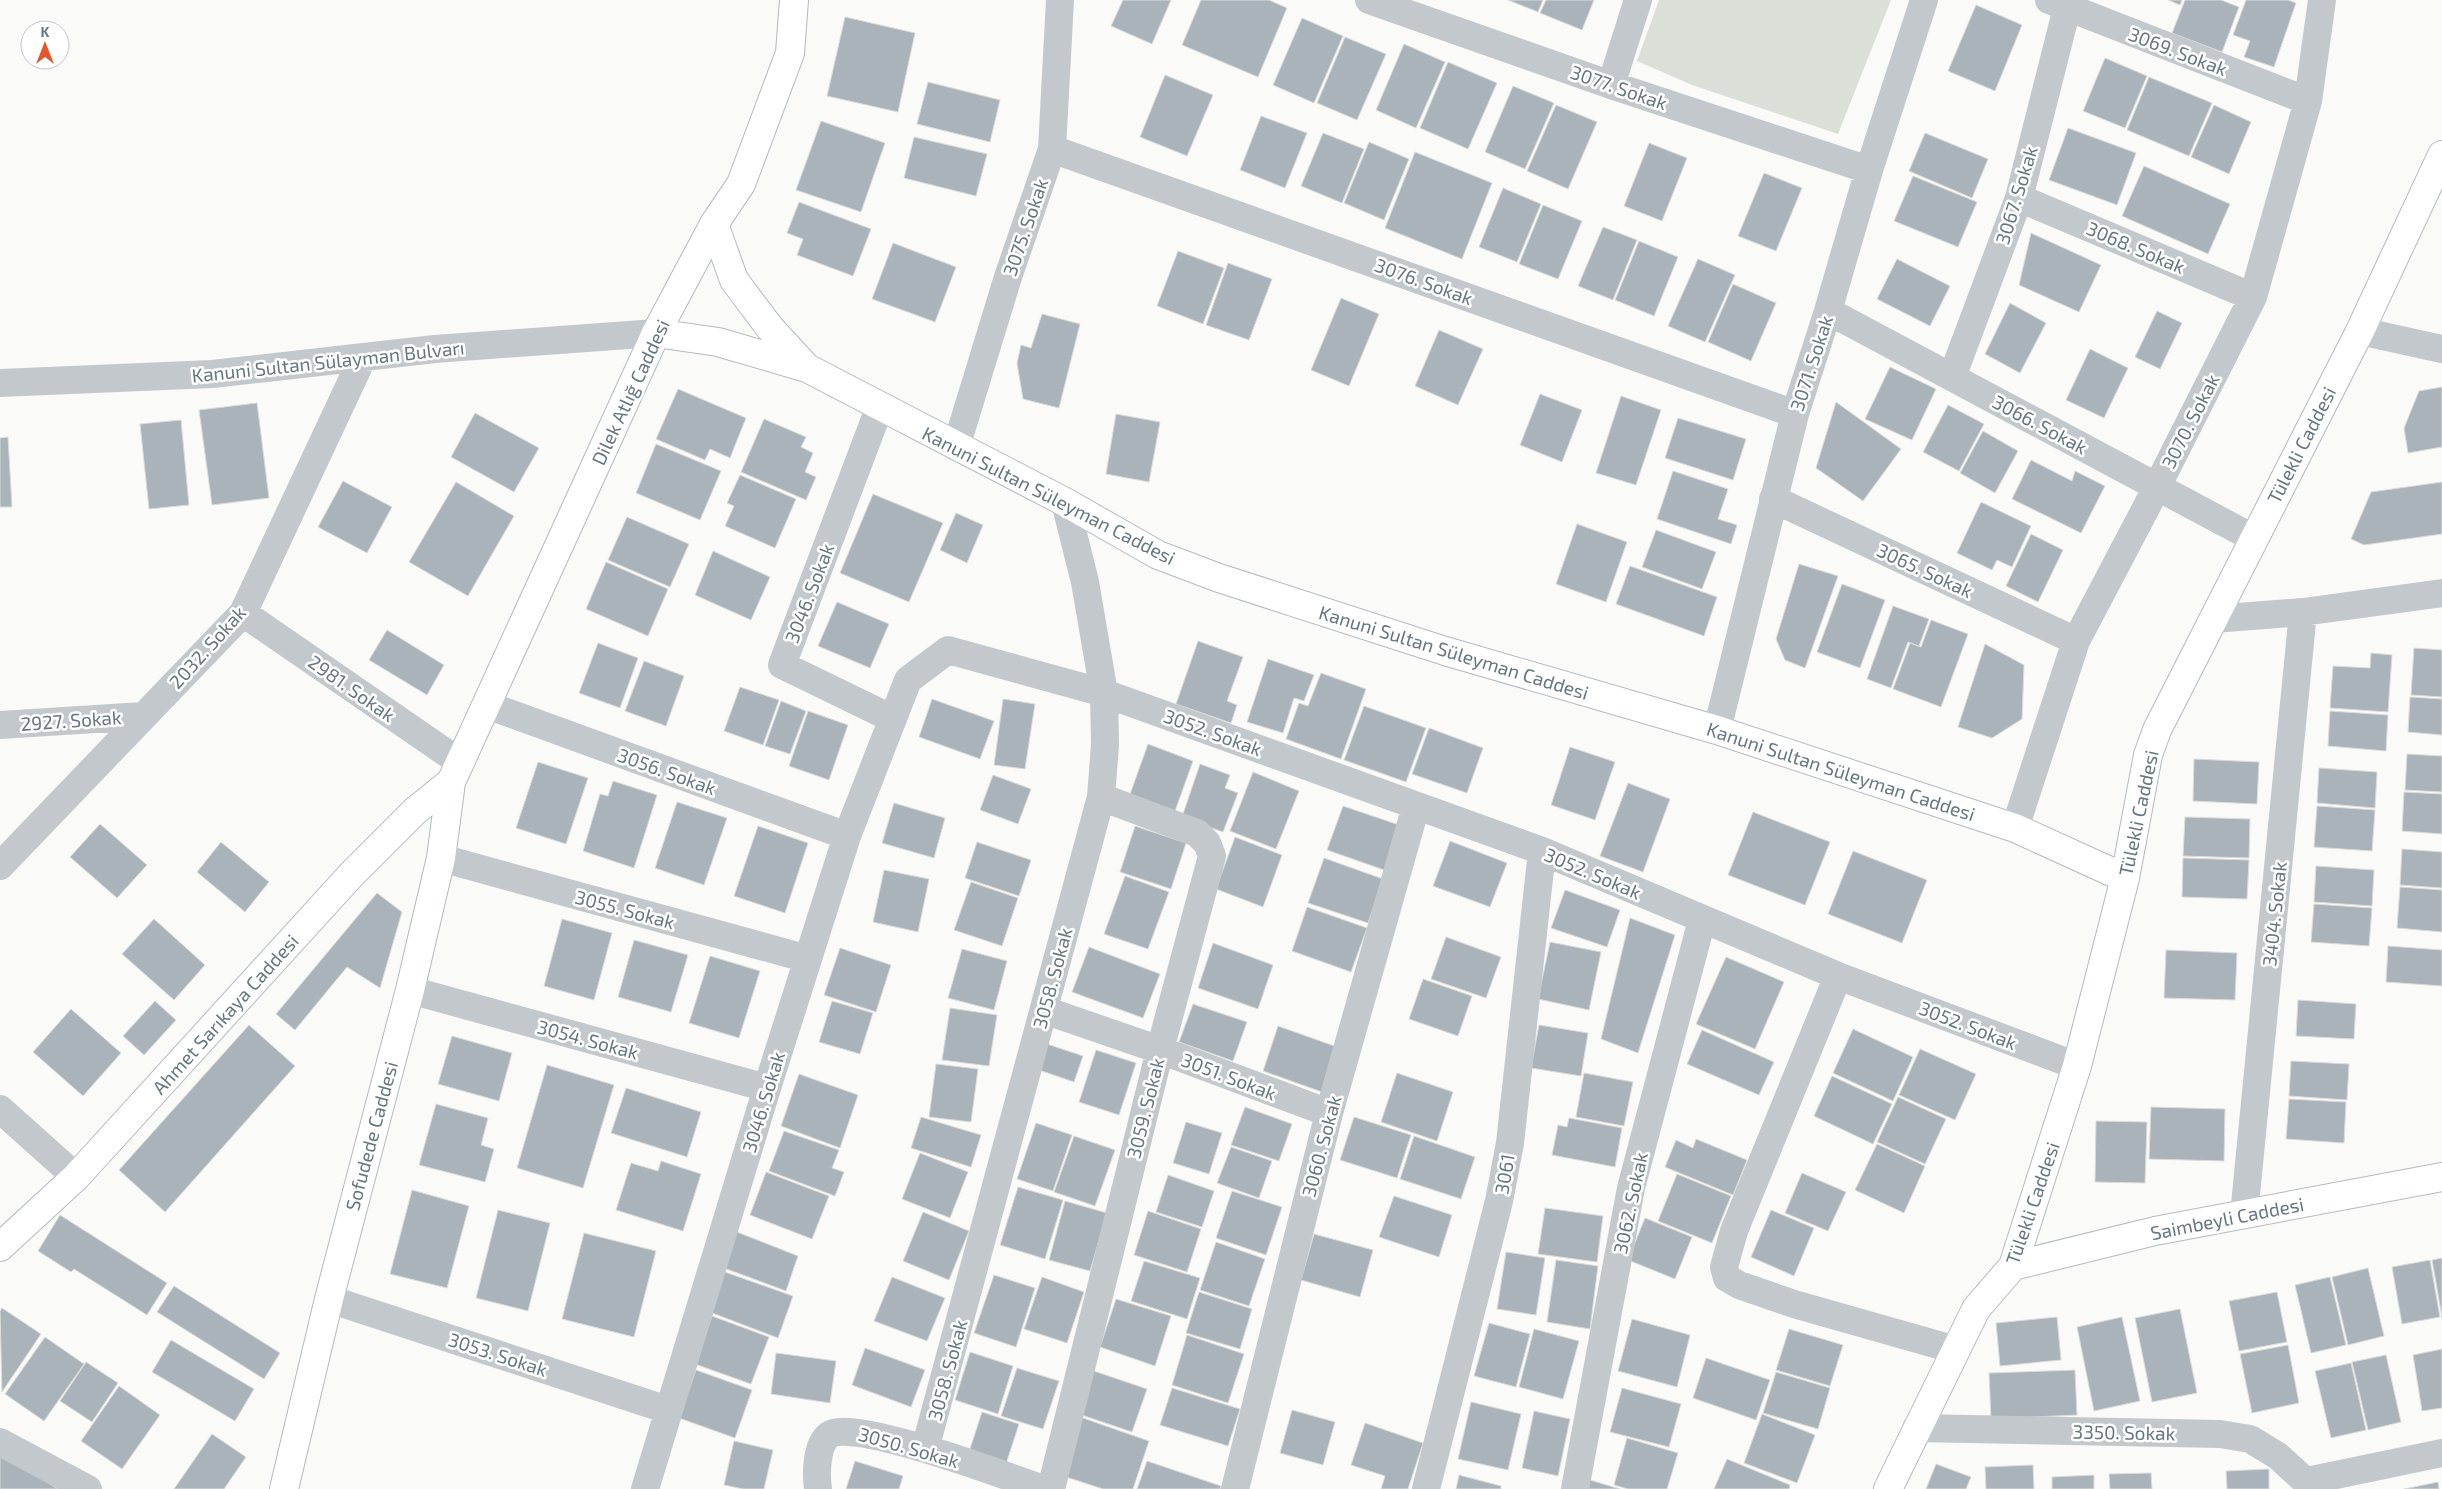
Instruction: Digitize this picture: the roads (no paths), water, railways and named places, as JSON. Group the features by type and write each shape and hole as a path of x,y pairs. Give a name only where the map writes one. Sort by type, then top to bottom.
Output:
{"main road":[{"name":"Dilek Atlığ Caddesi","path":"456,772 656,333 714,224 741,184 790,53 794,0"},
{"name":"Tülekli Caddesi","path":"1888,1489 1916,1428 1976,1309 2014,1266 2077,1066 2125,878 2148,755 2170,700 2360,331 2442,155"},
{"path":"714,224 734,280 770,328 807,368"},
{"path":"656,333 718,342 807,368"},
{"name":"Kanuni Sultan Süleyman Caddesi","path":"807,368 1065,502 1158,555 1219,578 1445,651 1717,730 2015,828 2125,878"},
{"name":"Sofudede Caddesi","path":"284,1489 329,1299 410,990 441,858 456,772"},
{"name":"Ahmet Sarıkaya Caddesi","path":"0,1247 76,1178 351,875 456,772"},
{"name":"Saimbeyli Caddesi","path":"2014,1266 2156,1231 2442,1177"}],"street":[{"name":"3075. Sokak","path":"956,447 1008,277 1052,149 1060,0"},
{"name":"3077. Sokak","path":"1369,0 1611,84 1869,170"},
{"path":"1611,84 1638,0"},
{"name":"3071. Sokak","path":"1717,730 1795,414 1828,311 1869,170 1924,0"},
{"name":"3070. Sokak","path":"2015,828 2076,641 2157,487 2253,297 2308,101 2322,0"},
{"name":"3069. Sokak","path":"2058,4 2308,101"},
{"name":"3067. Sokak","path":"1952,377 2019,198 2058,4"},
{"name":"3076. Sokak","path":"1052,149 1795,414"},
{"name":"3068. Sokak","path":"2019,198 2253,297"},
{"name":"3066. Sokak","path":"1828,311 2253,538"},
{"path":"2360,331 2442,349"},
{"name":"Kanuni Sultan Sülayman Bulvarı","path":"0,383 212,374 435,349 656,333"},
{"name":"2032. Sokak","path":"0,866 243,613 364,357"},
{"name":"3046. Sokak","path":"880,406 782,665 893,718"},
{"name":"3065. Sokak","path":"1774,499 2076,641"},
{"name":"3058. Sokak","path":"925,1449 1101,797 1105,745 1104,693 1085,582 1065,502"},
{"path":"2213,619 2304,612 2442,593"},
{"name":"3404. Sokak","path":"2244,1215 2304,612"},
{"name":"2981. Sokak","path":"243,613 456,772"},
{"name":"3046. Sokak","path":"645,1489 767,1088 847,836 908,680 948,650 1104,693"},
{"name":"3052. Sokak","path":"1104,693 1542,851 1838,976 2077,1066"},
{"name":"3056. Sokak","path":"487,705 847,836"},
{"name":"2927. Sokak","path":"0,725 143,716"},
{"name":"3059. Sokak","path":"1051,1489 1160,1050 1212,856 1207,843 1197,833 1101,797"},
{"name":"3060. Sokak","path":"1235,1489 1329,1114 1416,806"},
{"name":"3061","path":"1426,1489 1499,1202 1510,1143 1542,851"},
{"name":"3055. Sokak","path":"441,858 808,959"},
{"name":"3062. Sokak","path":"1575,1489 1632,1188 1702,920"},
{"path":"1838,976 1734,1231 1724,1267 1727,1278 1739,1285 1794,1304 1956,1350"},
{"name":"3054. Sokak","path":"410,990 767,1088"},
{"name":"3051. Sokak","path":"1044,1010 1160,1050 1329,1114"},
{"path":"0,1109 76,1178"},
{"name":"3053. Sokak","path":"329,1299 668,1410"},
{"name":"3350. Sokak","path":"1916,1428 2220,1434 2250,1439 2278,1456 2310,1485"},
{"name":"3050. Sokak","path":"818,1489 819,1456 822,1443 829,1434 843,1430 859,1432 925,1449 1043,1489"},
{"path":"0,1442 88,1489"},
{"path":"2310,1485 2442,1453"}]}
